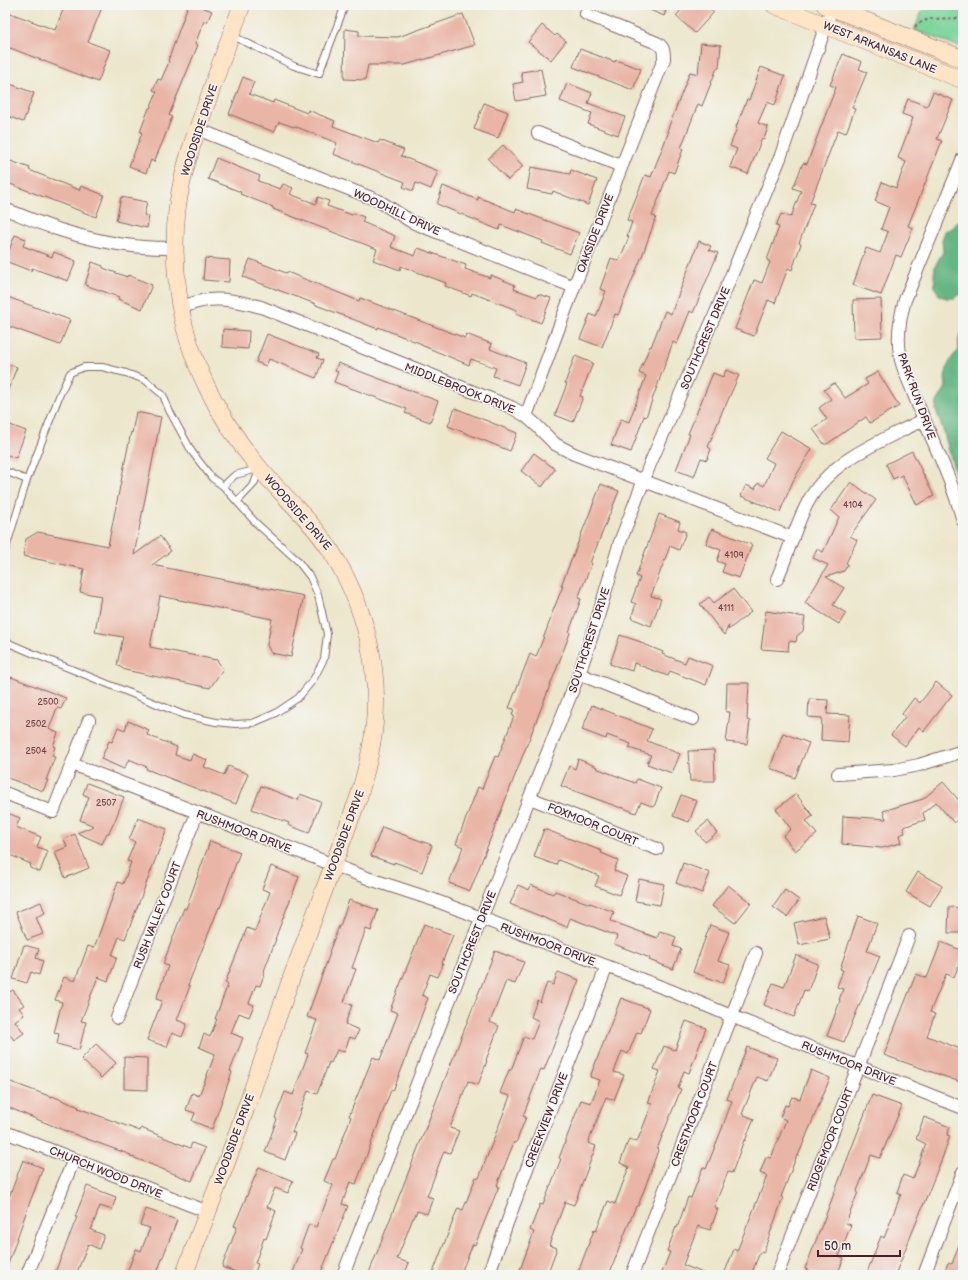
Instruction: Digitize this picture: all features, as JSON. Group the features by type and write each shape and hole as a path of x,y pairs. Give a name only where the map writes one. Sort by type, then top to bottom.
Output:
{"street":[{"name":"WOODSIDE DRIVE","path":"184,1275 236,1137 332,864 359,796 367,766 374,729 374,670 368,640 358,606 343,572 331,551 306,518 260,468 226,422 207,389 191,349 178,292 176,248 177,212 185,167 197,129 242,5"},
{"name":"WEST ARKANSAS LANE","path":"774,5 963,80"},
{"name":"WEST ARKANSAS LANE","path":"830,6 963,59"},
{"name":"SOUTHCREST DRIVE","path":"342,1275 481,919 579,674 620,542 650,464 717,310 780,158 826,26 830,6"},
{"name":"OAKSIDE DRIVE","path":"526,416 574,287 664,59 664,51 662,46 657,43 586,14"},
{"name":"WOODHILL DRIVE","path":"197,129 378,201 412,222 574,287"},
{"path":"538,132 621,166"},
{"name":"PARK RUN DRIVE","path":"963,158 905,300 901,314 899,337 900,356 923,420 949,478 963,520"},
{"path":"5,209 60,230 105,242 150,248 176,248"},
{"name":"MIDDLEBROOK DRIVE","path":"181,308 202,301 223,300 242,302 261,307 511,407 526,416 555,444 574,454 793,538"},
{"path":"777,579 808,502 833,470 866,448 923,420"},
{"path":"579,674 693,718"},
{"path":"5,793 53,812 89,720"},
{"path":"838,774 894,770 919,765 963,751"},
{"name":"RUSHMOOR DRIVE","path":"72,764 370,880 434,900 669,990 963,1108"},
{"name":"FOXMOOR COURT","path":"530,798 657,849"},
{"name":"RUSH VALLEY COURT","path":"117,1018 197,813"},
{"name":"RIDGEMOOR COURT","path":"777,1275 909,936"},
{"name":"CRESTMOOR COURT","path":"632,1275 756,953"},
{"name":"CREEKVIEW DRIVE","path":"488,1275 528,1166 606,966"},
{"name":"CHURCH WOOD DRIVE","path":"5,1132 208,1212"},
{"path":"27,1275 74,1159"},
{"path":"924,1275 963,1172"}],"lane":[{"path":"231,36 294,66 319,74 346,5"},
{"path":"5,551 27,480 60,394 70,373 84,366 102,367 126,372 145,380 163,395 169,410 192,452 212,478 223,486 256,523 297,560 310,577 318,595 327,634 324,659 313,680 298,698 274,714 253,722 235,724 216,722 184,715 39,656 12,644 5,639"},
{"path":"223,486 235,475 260,468"},
{"path":"237,502 254,484 260,468"},
{"path":"5,471 27,480"}],"path":[{"path":"914,30 917,24 925,20 963,18"}],"green space":[{"path":"925,5 963,5 963,48 914,30"},
{"path":"963,188 963,213 960,201"},
{"path":"963,213 963,295 961,294 955,298 946,298 939,295 935,287 935,266 943,252 942,240 945,231 956,224"},
{"path":"963,331 963,501 936,410 937,402 946,387 945,377 948,365 953,356 959,350 958,345 960,335"}],"building":[{"path":"65,5 103,5 88,42 110,50 98,82 5,46 5,11 55,30"},
{"path":"188,5 197,5 212,11 207,22 204,21 195,44 198,45 169,115 172,117 163,141 154,162 151,160 146,173 129,166 142,133 140,132 149,108 157,92 153,90 158,79 161,80 169,62 168,61"},
{"path":"638,5 668,5 664,16"},
{"path":"685,5 698,5 702,8 705,5 714,12 695,33 676,16"},
{"path":"463,14 475,45 405,65 368,65 365,80 344,79 345,29 359,31 359,36 398,37"},
{"path":"542,25 555,36 557,34 566,41 551,60 528,42"},
{"path":"701,43 721,45 719,68 717,68 702,106 698,104 681,148 683,149 674,173 669,171 652,216 656,217 644,251 618,315 615,314 602,347 580,339 590,314 596,317 606,291 600,289 611,258 619,261 629,237 627,236 632,222 627,220 645,175 651,177 690,72 698,74"},
{"path":"580,49 615,62 616,60 641,69 633,90 573,67"},
{"path":"843,54 862,62 859,69 867,72 852,108 855,109 846,133 838,130 810,203 814,204 799,243 801,244 792,270 788,268 775,303 768,300 754,336 735,329 754,280 762,283 770,262 767,260 779,227 776,226 781,214 791,217 801,191 793,188 803,163 807,164 836,87 830,85"},
{"path":"761,67 785,76 775,105 767,102 758,123 768,127 764,139 762,138 748,174 730,167 737,149 730,146 737,128 736,127 747,99 749,100"},
{"path":"541,69 546,96 516,101 513,84 523,82 521,72"},
{"path":"243,77 254,82 249,94 273,103 274,100 307,113 308,110 335,121 333,126 378,143 380,140 404,150 401,156 438,171 431,189 416,183 413,191 403,187 405,182 333,154 337,143 294,126 279,122 274,132 229,114"},
{"path":"5,82 34,93 23,122 5,115"},
{"path":"567,83 592,93 588,103 625,117 618,135 588,124 592,113 560,101"},
{"path":"933,92 953,100 937,139 942,141 908,226 913,228 901,257 896,255 881,295 853,285 866,248 880,253 888,232 881,229 889,207 875,201 882,182 896,188 906,162 898,158 913,118 902,114 908,99 927,106"},
{"path":"484,103 508,112 498,138 474,129"},
{"path":"503,145 523,166 508,180 488,159"},
{"path":"216,158 260,176 258,181 280,189 283,184 293,188 290,194 316,204 318,197 329,201 327,206 352,215 353,213 364,217 362,222 395,236 391,247 415,256 418,248 466,265 465,269 490,278 491,275 515,285 514,289 537,297 538,294 551,298 541,323 516,313 517,310 472,293 471,296 445,286 446,283 401,266 400,270 373,260 377,249 273,209 273,207 240,194 241,192 208,179"},
{"path":"5,159 30,168 29,170 79,190 81,186 104,195 96,217 5,182"},
{"path":"531,167 570,174 571,170 597,180 588,205 553,191 552,194 527,189"},
{"path":"443,186 478,200 478,197 515,212 516,209 579,233 570,254 542,243 543,241 501,225 499,230 437,204"},
{"path":"121,197 147,202 144,215 149,216 147,228 116,221"},
{"path":"15,235 26,239 23,246 52,257 54,252 76,261 68,281 32,268 31,271 5,261"},
{"path":"699,241 711,246 709,250 718,253 693,313 690,311 677,344 673,342 646,417 644,416 631,452 611,445 621,419 629,422 646,376 639,373 665,311 671,314"},
{"path":"205,258 230,260 229,282 203,280"},
{"path":"250,259 359,301 360,298 465,338 466,334 492,344 490,349 526,363 518,385 493,376 496,368 471,359 469,365 421,345 422,344 378,327 378,329 243,277"},
{"path":"92,262 103,266 103,268 127,277 128,275 152,285 142,309 118,299 119,297 85,285"},
{"path":"5,296 70,320 60,345 5,325"},
{"path":"881,299 882,337 854,338 853,300"},
{"path":"223,329 249,331 248,349 222,347"},
{"path":"267,334 319,354 317,358 323,360 316,378 269,359 266,366 256,362"},
{"path":"575,356 593,363 580,396 583,397 573,422 555,415 567,384 565,383"},
{"path":"5,363 17,367 6,395 5,395"},
{"path":"338,363 438,401 430,422 405,413 407,409 334,382 338,372 335,371"},
{"path":"726,370 739,375 708,447 711,449 707,460 701,458 694,477 676,470 690,434 688,434 713,373 723,377"},
{"path":"878,372 899,406 870,423 866,417 827,444 824,444 813,429 827,419 819,408 831,399 824,390 834,383 845,398 868,384 865,379"},
{"path":"455,408 517,433 510,451 448,426"},
{"path":"136,412 161,417 134,555 160,536 171,551 152,565 304,596 291,657 271,653 267,645 272,619 160,596 150,647 217,660 223,669 210,688 125,670 117,665 123,637 95,632 101,596 80,592 84,569 23,556 26,539 38,532 108,546"},
{"path":"5,423 26,431 16,458 5,454"},
{"path":"781,431 812,449 793,481 780,512 741,496 746,485 755,489 758,483 764,486 774,463 765,458"},
{"path":"912,451 934,496 917,505 902,475 893,479 886,464"},
{"path":"534,453 555,469 542,487 521,471"},
{"path":"851,482 876,500 850,536 857,540 846,563 848,564 844,571 826,577 844,588 833,605 846,613 839,624 805,603 828,565 813,558 817,549 823,552 839,517 831,510"},
{"path":"601,484 619,491 590,563 592,563 578,598 581,599 569,632 570,633 470,891 449,883 463,847 456,844 478,787 482,789 495,756 498,757 514,716 512,715 514,709 509,708 530,654 536,657 563,586 561,586"},
{"path":"659,514 680,522 678,529 686,532 679,550 670,546 651,596 661,599 651,626 631,618 636,604 631,602 640,578 636,576"},
{"path":"712,529 752,545 739,578 722,572 725,564 717,561 721,550 706,544"},
{"path":"733,589 751,612 728,630 729,625 724,635 700,604 709,597 714,603"},
{"path":"766,611 805,617 803,631 797,636 796,642 789,641 788,651 761,649"},
{"path":"620,635 641,642 663,652 662,654 685,663 688,656 713,666 706,685 670,671 668,676 634,663 632,671 610,664"},
{"path":"11,677 66,698 61,709 57,708 49,729 58,733 53,746 55,747 52,756 55,757 43,791 5,777 5,685 8,686"},
{"path":"936,682 952,695 924,731 919,727 905,746 891,735 905,717 902,714 914,698 920,703"},
{"path":"727,683 749,683 747,720 750,721 747,744 726,742 730,712 726,712"},
{"path":"809,699 828,700 827,714 850,715 848,742 821,740 822,718 808,717"},
{"path":"592,705 652,729 647,741 680,754 672,773 647,764 651,755 629,748 631,744 607,735 606,739 582,730"},
{"path":"128,721 149,730 147,735 177,747 175,755 190,760 192,754 207,760 204,767 224,775 228,766 248,774 236,804 146,769 147,767 129,759 124,769 101,759 109,741 112,742 118,727 125,730"},
{"path":"783,733 809,743 795,778 770,768"},
{"path":"714,750 715,781 690,781 688,751"},
{"path":"578,759 597,767 596,768 635,783 637,779 661,788 654,807 641,802 636,813 561,786 569,766 575,769"},
{"path":"943,782 963,805 963,815 954,823 936,802 923,813 925,820 903,827 905,833 899,835 901,843 882,848 842,844 843,816 886,819 883,811 923,799"},
{"path":"87,783 124,797 109,833 107,833 102,844 77,833 94,826 80,820 89,797 83,794"},
{"path":"261,786 298,800 300,794 321,802 309,833 288,825 289,823 252,809"},
{"path":"796,794 813,816 806,821 817,834 795,851 783,836 791,829 776,809"},
{"path":"681,795 697,801 689,822 673,816"},
{"path":"5,812 20,818 16,827 41,837 37,847 48,851 40,872 30,868 31,864 5,853"},
{"path":"138,818 167,829 125,939 119,937 112,955 117,957 108,981 98,977 81,1021 86,1022 79,1050 57,1044 59,1034 54,1033 62,1002 55,1000 64,977 75,981 88,946 94,948 118,882 123,884 131,862 127,861 135,842 129,840"},
{"path":"708,821 717,833 705,842 696,831"},
{"path":"382,827 432,845 422,872 371,856"},
{"path":"544,829 602,851 601,853 618,860 614,871 627,876 619,895 595,886 599,876 558,860 556,865 534,857"},
{"path":"75,834 89,868 65,878 55,852 67,847 64,839"},
{"path":"210,841 240,852 220,908 219,907 188,985 190,986 177,1020 187,1024 182,1037 172,1033 167,1047 147,1040 162,1001 156,999 168,966 163,964 184,908 186,909"},
{"path":"683,863 710,873 702,893 676,883"},
{"path":"271,866 299,877 275,939 260,986 256,985 249,1003 254,1005 249,1017 239,1013 231,1033 243,1038 230,1071 232,1072 212,1129 192,1121 195,1113 186,1110 192,1093 199,1096 215,1054 199,1047 204,1034 210,1037 228,984 225,983 247,928 255,931 270,892 262,889"},
{"path":"918,872 942,886 930,906 906,892"},
{"path":"639,879 664,884 660,905 635,901"},
{"path":"518,885 529,890 531,885 553,894 555,891 614,912 611,921 657,938 660,931 676,937 673,946 681,949 673,969 614,944 617,936 570,918 567,927 510,904"},
{"path":"728,885 751,903 735,923 712,906"},
{"path":"785,890 799,900 787,917 773,907"},
{"path":"349,900 378,910 371,931 366,929 352,968 356,969 344,1002 352,1005 345,1024 359,1030 355,1039 350,1037 344,1052 337,1050 331,1063 329,1062 317,1094 308,1091 292,1132 295,1133 285,1160 265,1152 277,1119 275,1118 285,1092 293,1095 308,1054 305,1053 317,1020 307,1017 330,953 329,952"},
{"path":"41,902 45,913 36,917 43,934 27,940 16,912"},
{"path":"949,907 963,908 963,933 948,933"},
{"path":"824,916 830,939 799,945 794,923"},
{"path":"858,916 877,923 867,951 880,956 844,1042 827,1036 843,989 837,987 843,970 840,969"},
{"path":"424,924 453,935 442,963 443,964 438,977 430,974 422,995 428,998 393,1091 391,1090 356,1184 350,1182 342,1204 348,1206 320,1275 292,1275 302,1249 300,1248 309,1224 316,1227 333,1185 324,1181 333,1159 335,1159 351,1117 349,1116 373,1057 380,1060 398,1013 390,1010"},
{"path":"710,925 729,932 718,961 730,965 723,983 693,972"},
{"path":"941,942 963,951 963,954 954,977 946,974 930,1012 935,1014 927,1036 963,1050 963,1083 884,1055 916,974 927,978"},
{"path":"24,945 39,949 36,958 43,961 39,975 31,972 27,983 13,979"},
{"path":"495,951 524,962 515,984 506,981 490,1022 499,1026 478,1085 468,1081 450,1128 459,1131 450,1153 444,1151 427,1196 433,1198 427,1214 417,1211 397,1259 409,1263 404,1275 374,1275 369,1273"},
{"path":"796,955 818,964 808,991 804,990 794,1017 764,1005 773,983 784,987"},
{"path":"558,972 579,980 544,1070 541,1069 523,1116 526,1117 516,1143 514,1142 497,1185 499,1186 475,1245 473,1244 460,1275 432,1275 458,1208 463,1210 476,1177 479,1178 510,1096 500,1093 509,1070 511,1070 524,1036 532,1039 539,1021 531,1017 537,1000 540,1002 547,983 553,985"},
{"path":"13,990 24,1005 19,1008 24,1014 15,1021 24,1033 14,1040 5,1028 5,995"},
{"path":"621,998 650,1009 641,1033 637,1032 628,1054 622,1051 614,1072 624,1075 614,1100 606,1097 588,1143 596,1146 574,1205 565,1202 549,1245 557,1248 547,1275 518,1275 534,1232 530,1230 540,1204 543,1205 561,1159 559,1158 581,1100 591,1103 600,1080 590,1077"},
{"path":"686,1021 706,1028 689,1073 684,1071 678,1088 681,1089 657,1149 658,1150 647,1182 609,1275 577,1275 594,1230 596,1231 608,1201 615,1204 629,1167 620,1163 629,1139 637,1142 652,1104 648,1103 660,1071 654,1069 664,1046 675,1050"},
{"path":"96,1044 116,1063 101,1078 81,1059"},
{"path":"747,1047 777,1058 768,1081 757,1077 742,1114 754,1119 745,1141 744,1140 732,1173 728,1172 714,1207 718,1209 710,1230 698,1226 683,1265 708,1275 661,1275 670,1252 667,1251 688,1197 691,1198 703,1167 706,1169 721,1131 732,1101 727,1099"},
{"path":"124,1057 147,1058 147,1090 124,1089"},
{"path":"811,1070 830,1078 798,1156 797,1155 781,1197 783,1198 763,1253 760,1252 751,1275 733,1275 725,1272 734,1249 737,1251 767,1176 760,1173 766,1157 771,1158 786,1120 780,1117 785,1105 788,1106 792,1097 800,1099"},
{"path":"5,1080 52,1096 79,1107 78,1108 140,1131 141,1128 190,1148 192,1143 205,1148 192,1181 130,1156 131,1155 68,1132 5,1106"},
{"path":"872,1095 902,1106 880,1158 871,1155 857,1191 858,1192 846,1223 851,1225 839,1256 844,1258 837,1275 821,1275 805,1269"},
{"path":"924,1117 950,1127 947,1135 950,1136 943,1156 895,1275 866,1275 881,1236 884,1238 901,1194 897,1192 903,1175 913,1179 926,1144 916,1139"},
{"path":"23,1160 43,1168 6,1270 5,1198 8,1200"},
{"path":"259,1167 293,1181 288,1193 275,1188 267,1207 276,1211 266,1239 264,1238 255,1263 258,1264 254,1275 244,1275 222,1267 237,1227 234,1226"},
{"path":"87,1186 116,1197 112,1210 100,1206 91,1230 104,1235 99,1249 88,1244 76,1275 54,1275 77,1217 75,1217"},
{"path":"146,1209 177,1220 156,1275 126,1275 136,1249 141,1251 150,1228 140,1225"},
{"path":"962,1236 963,1275 943,1275 948,1263 952,1264"}]}
